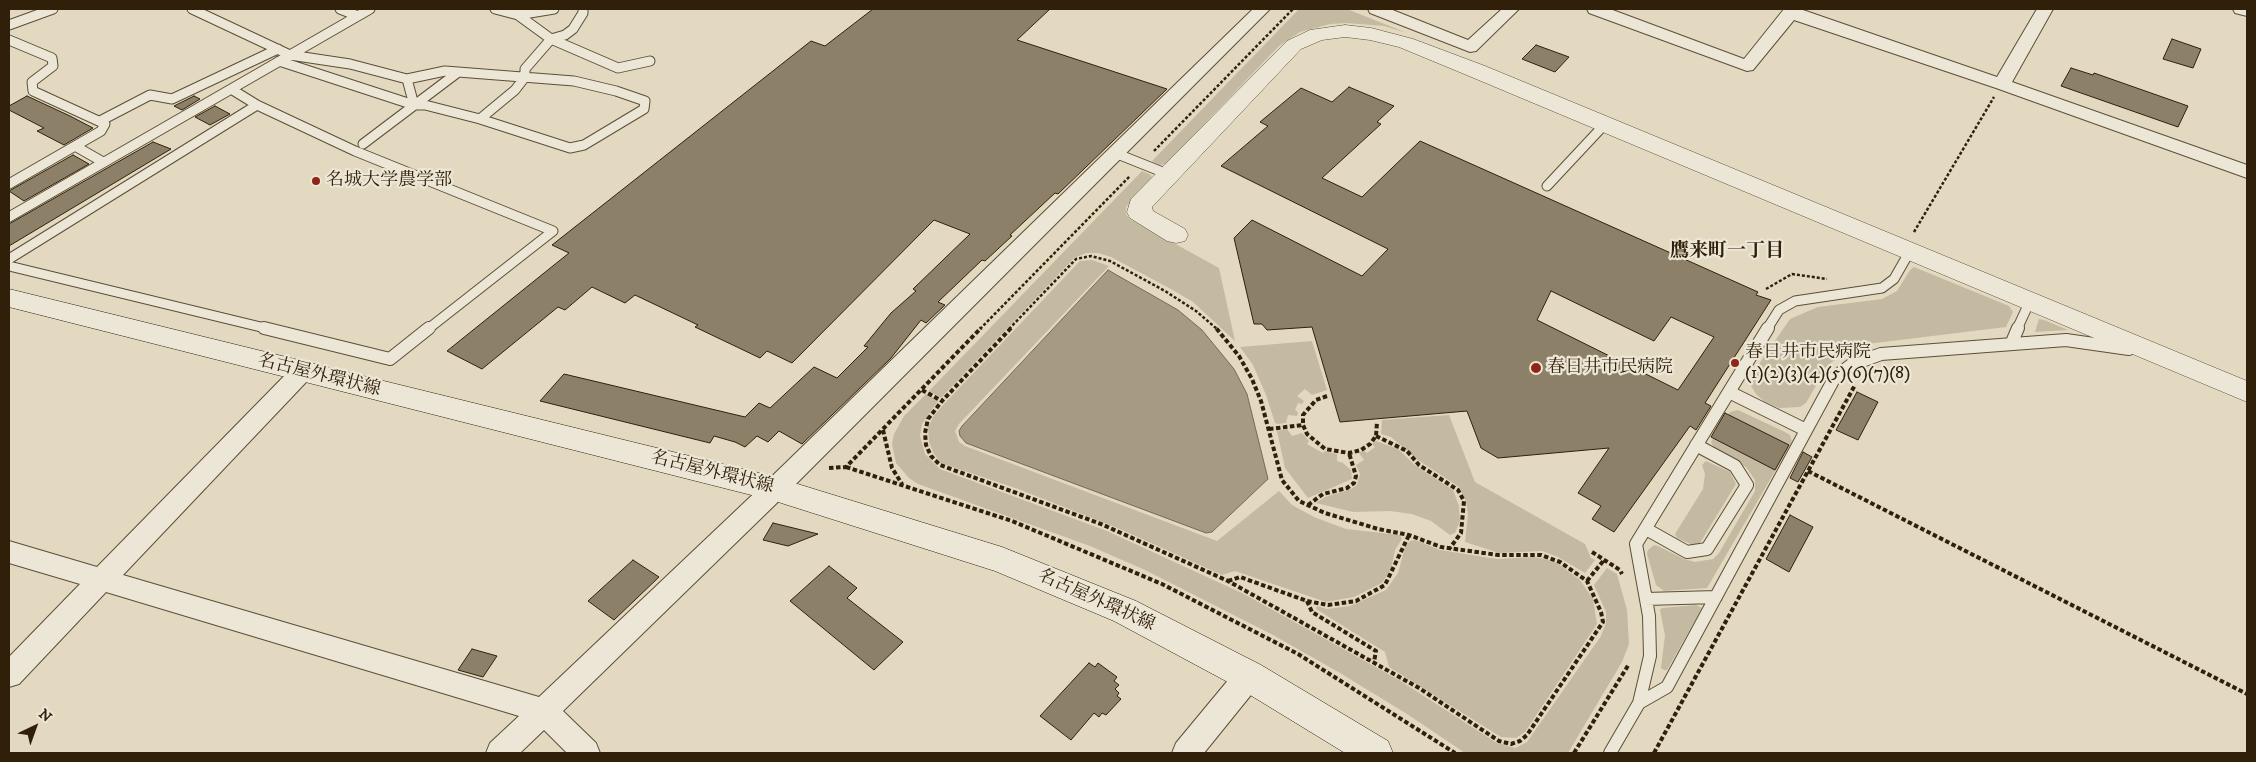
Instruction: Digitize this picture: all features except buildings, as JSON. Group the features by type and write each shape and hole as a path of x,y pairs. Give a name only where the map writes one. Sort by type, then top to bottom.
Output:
{"street":[{"path":"500,753 775,489 1262,9"},
{"path":"1376,9 1470,47 1511,9"},
{"path":"1595,9 1747,66 1791,11 2247,172"},
{"path":"2002,84 2045,9"},
{"path":"2241,9 2247,10"},
{"path":"1176,235 1144,218 1139,212 1140,204 1294,45 1317,34 1345,31 1371,34 1406,43 1605,124 1910,244 2030,301 2247,392"},
{"name":"名古屋外環状線","path":"9,298 775,489 1002,560 1125,611 1248,676 1376,753"},
{"path":"9,675 302,372"},
{"path":"9,552 544,711 586,753"},
{"path":"1186,753 1248,676"}],"lane":[{"path":"9,25 54,9"},
{"path":"192,9 290,55 350,64 407,79 445,71 574,81 616,91 645,101 644,109 584,145 570,148 480,119 414,105 279,61"},
{"path":"340,9 358,16"},
{"path":"9,217 370,9"},
{"path":"495,9 518,15 551,39 618,68 650,61"},
{"path":"518,15 528,9"},
{"path":"518,15 554,9"},
{"path":"480,119 502,103 524,77 525,70 551,39 565,35 573,29 583,13 583,9"},
{"path":"9,40 52,58 53,66 32,82 33,91 105,124 101,131 9,184"},
{"path":"100,121 150,95 172,99 278,49"},
{"path":"363,144 457,73"},
{"path":"407,79 414,105"},
{"path":"9,266 390,359 553,231 355,150 257,105 231,89"},
{"path":"9,258 257,105"},
{"path":"1547,186 1605,124"},
{"path":"75,146 103,162"},
{"path":"1115,153 1170,175"},
{"path":"1610,753 1639,703 1650,656 1649,616 1636,544 1779,310 1795,301 1856,294 1882,288 1894,279 1910,244"},
{"path":"2012,342 2030,301"},
{"path":"1639,703 1667,687 1835,377 1851,365 1881,354 2012,342 2066,340 2154,353"},
{"path":"1728,392 1806,430"},
{"path":"1646,529 1687,552 1707,550 1747,485 1735,466 1696,445"},
{"path":"1646,599 1716,597"}],"path":[{"path":"846,467 1293,9"},
{"path":"1910,244 2002,84"},
{"path":"1091,256 1110,261 1165,291 1196,311 1220,332 1239,356 1252,379 1270,429 1282,480 1299,501 1325,513 1450,548 1498,555 1541,554 1560,562 1587,581 1602,612 1603,622 1527,735 1520,741 1511,744 1499,741 1419,688 1228,581 1101,524 940,465 931,456 926,445 925,433 928,419 942,401 1076,259 1091,256"},
{"path":"1766,289 1792,274 1811,275 1834,280"},
{"path":"1654,753 1855,385 1863,380"},
{"path":"922,390 942,401"},
{"path":"1327,396 1308,407 1303,415 1303,425 1314,443 1325,449 1349,453 1366,447 1376,436 1377,422"},
{"path":"1270,429 1303,425"},
{"path":"883,429 892,468 902,484"},
{"path":"1376,436 1407,451 1419,465 1458,490 1464,501 1461,533 1450,548"},
{"path":"1308,505 1322,494 1347,488 1354,483 1356,476 1349,453"},
{"path":"824,468 846,467 1012,521 1162,584 1298,654 1455,753"},
{"path":"1808,471 2247,694"},
{"path":"1228,581 1240,577 1307,601 1328,606 1356,601 1385,585 1409,535"},
{"path":"1592,552 1620,570 1624,579"},
{"path":"1587,581 1604,560"},
{"path":"1307,601 1312,612 1376,652 1374,662"},
{"path":"1574,753 1630,663"}],"shaded area":[{"path":"1299,9 1347,9 1407,33 1384,26 1346,23 1330,24 1300,32 1279,46 1166,164 1159,165 1152,161"},
{"path":"1142,171 1151,175 1152,179 1126,207 1126,214 1130,219 1219,268 1235,341 1193,302 1171,289 1111,257 1098,253 1086,253 1074,258 941,398 929,391"},
{"path":"1092,260 1109,266 959,424 955,431 959,442 965,446 1217,541 1279,491 1292,505 1314,517 1346,529 1400,535 1402,539 1395,550 1391,569 1382,583 1354,597 1326,602 1235,571 1222,575 1120,529 1018,489 941,463 934,454 929,442 928,428 933,417 1080,261"},
{"path":"1914,267 2009,306 2013,312 2006,327 1867,344 1849,350 1828,365 1806,403 1800,407 1779,408 1765,402 1756,394 1750,384 1750,377 1790,319 1818,307 1882,299 1897,291 1910,270"},
{"path":"1108,270 1178,310 1202,330 1234,369 1247,394 1268,479 1212,532 1206,533 966,443 960,436 959,431 962,426"},
{"path":"2039,319 2044,320 2068,330 2035,332"},
{"path":"1312,341 1327,390 1312,395 1305,389 1297,396 1304,401 1302,404 1298,403 1295,410 1298,412 1297,416 1288,415 1286,423 1275,423 1266,395 1253,365 1240,347"},
{"path":"926,394 938,401 922,424 920,436 925,454 940,469 1107,531 1244,594 1399,680 1497,743 1515,748 1527,742 1601,636 1606,623 1606,612 1594,585 1607,568 1617,574 1627,610 1629,644 1622,662 1568,753 1465,753 1407,714 1340,673 1273,635 1145,570 1090,546 918,484 909,478 896,463 892,444 894,434 904,416"},
{"path":"1738,410 1785,432 1790,435 1792,442 1707,588 1664,591 1656,585 1647,554 1648,550 1654,545 1695,562 1713,559 1719,553 1755,491 1755,480 1746,467 1714,448 1711,442 1730,412"},
{"path":"1449,415 1475,482 1585,544 1591,558 1595,560 1585,573 1558,557 1542,551 1499,553 1465,542 1468,514 1466,501 1459,487 1418,460 1391,437 1381,434 1382,420"},
{"path":"1287,429 1292,436 1302,433 1309,441 1307,444 1323,453 1325,451 1337,454 1337,461 1343,463 1351,470 1352,479 1308,498 1285,468 1277,431"},
{"path":"1376,441 1398,449 1416,466 1453,490 1459,506 1460,521 1455,533 1450,535 1431,521 1412,514 1390,511 1353,512 1316,503 1325,497 1351,489 1357,485 1360,474 1356,465 1364,460 1359,453 1364,450 1367,453 1375,447 1372,444"},
{"path":"1706,461 1730,472 1736,484 1700,543 1693,545 1677,538 1675,534 1703,489 1705,474 1702,465"},
{"path":"1415,540 1440,550 1497,559 1533,557 1545,559 1557,563 1580,580 1593,599 1597,624 1525,732 1516,738 1501,737 1389,667 1385,652 1316,609 1317,606 1327,609 1350,606 1386,590 1398,573 1405,547 1410,541"},
{"path":"1696,605 1702,608 1667,670 1664,670 1661,668 1665,635 1660,610 1662,608"}],"place":[{"name":"名城大学農学部","path":"316,181"},
{"name":"春日井市民病院 (1)(2)(3)(4)(5)(6)(7)(8)","path":"1735,363"},
{"name":"春日井市民病院","path":"1536,368"}],"district":[{"name":"鷹来町一丁目","path":"1727,252"}]}
